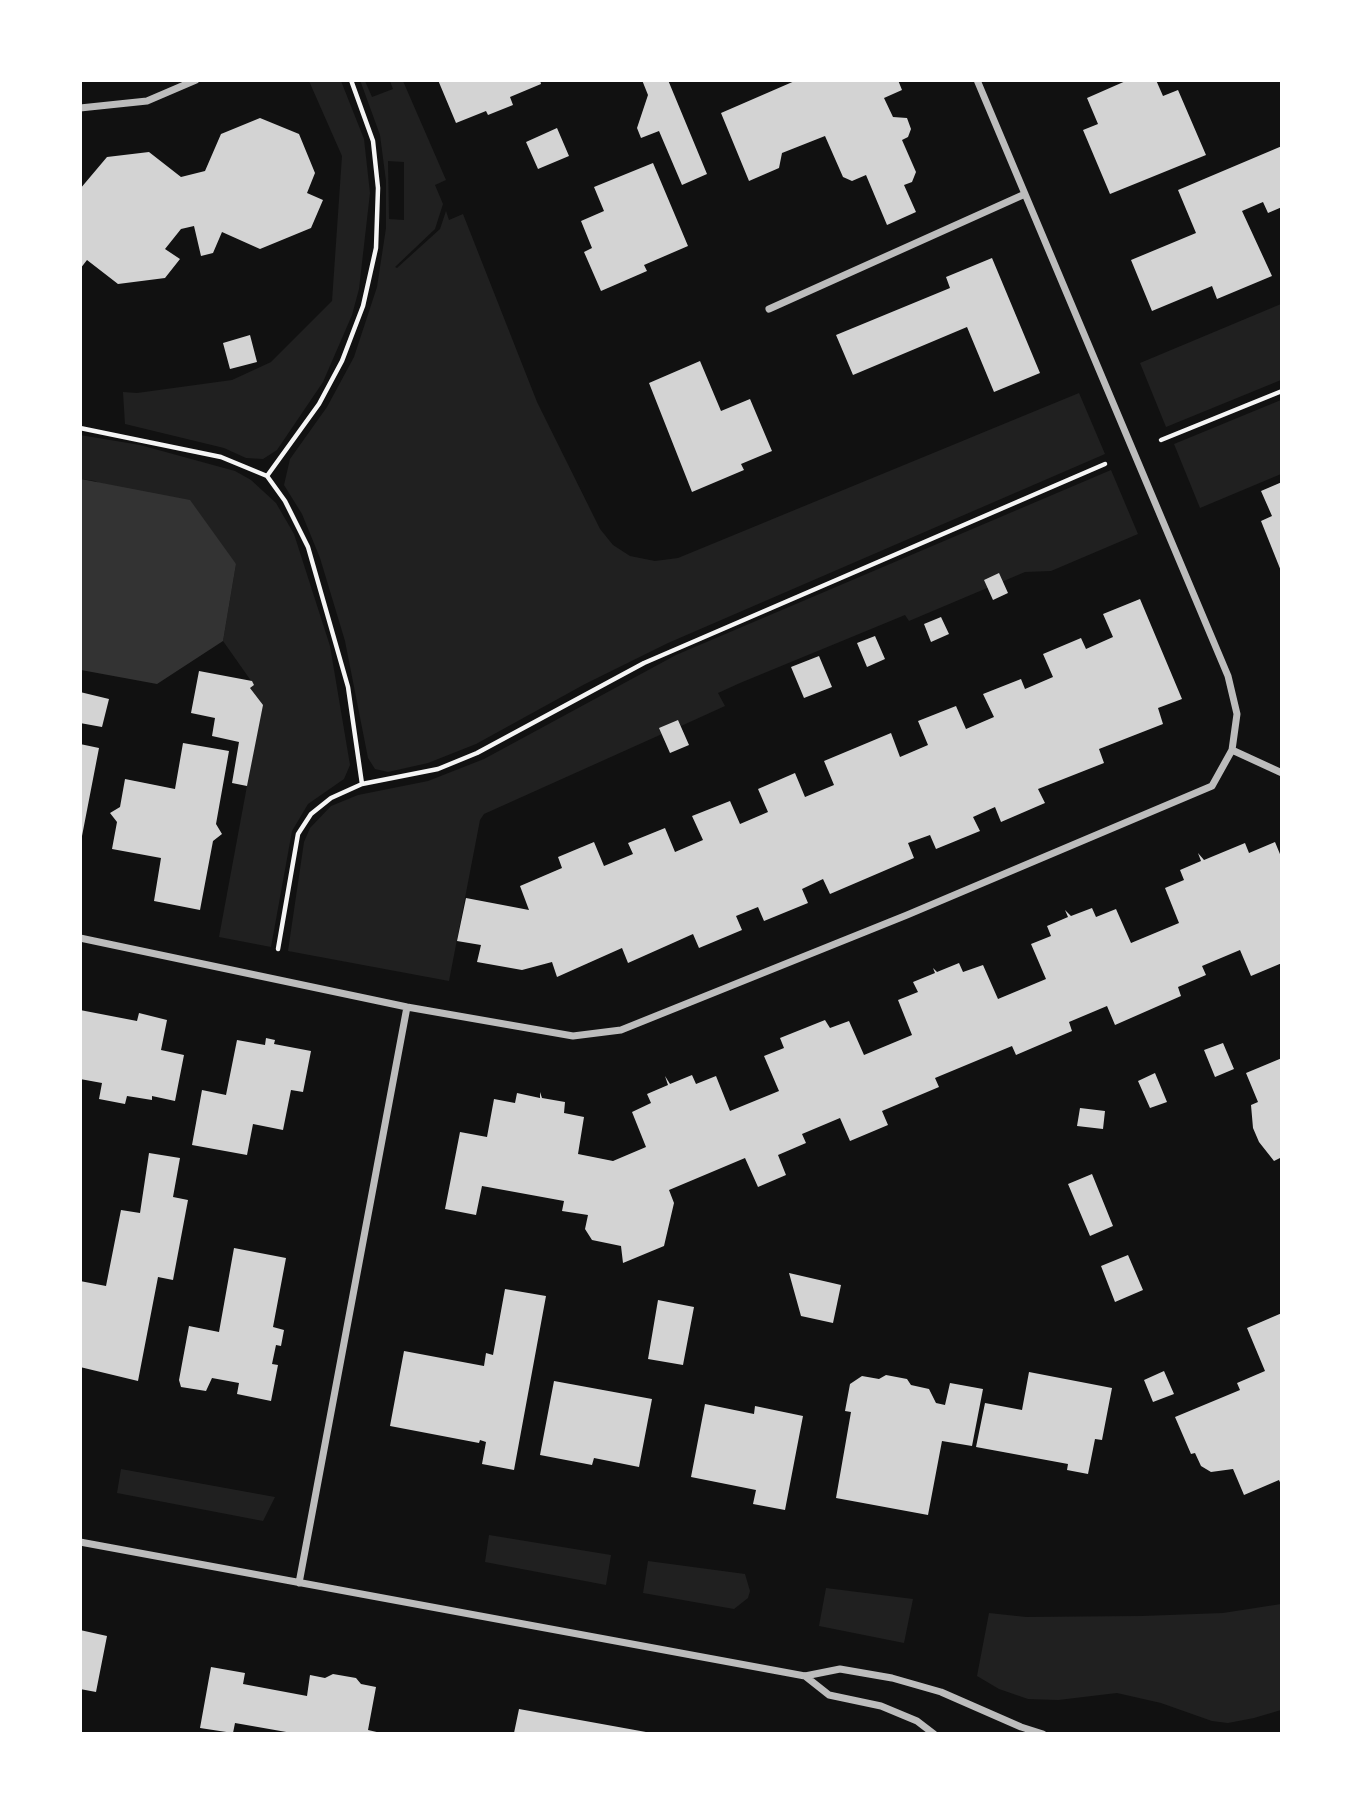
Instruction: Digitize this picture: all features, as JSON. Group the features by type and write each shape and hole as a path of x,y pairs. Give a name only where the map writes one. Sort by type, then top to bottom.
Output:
{"street":[{"path":"80,108 147,101 196,80"},
{"path":"80,938 407,1007 573,1036 621,1030 907,915 1212,786 1232,750 1237,714 1228,676 977,80"},
{"path":"769,309 1025,194"},
{"path":"1232,750 1282,774"},
{"path":"299,1583 407,1007"},
{"path":"80,1542 805,1676 840,1669 892,1678 941,1692 1010,1723 1043,1734"},
{"path":"805,1676 829,1695 881,1706 917,1721 934,1734"}],"path":[{"path":"267,476 319,404 342,361 363,306 373,260 379,188 373,141 351,80"},
{"path":"272,979 298,834 311,814 331,798 362,783 438,769 477,753 645,663 759,611 1282,391"},
{"path":"80,428 221,457 267,476 285,501 308,547 348,687 362,783"}],"shaded area":[{"path":"360,80 365,81 372,97 393,89 390,81 403,81 446,180 435,185 443,204 435,229 395,267 440,229 446,211 449,220 463,214 537,402 600,529 613,545 630,556 655,561 678,558 1079,393 1105,454 668,643 585,684 476,744 428,763 388,772 375,769 368,758 345,641 320,558 302,514 284,485 290,459 327,407 354,357 377,287 386,228 386,181 380,135","holes":["388,161 404,162 404,220 389,219"]},
{"path":"309,81 341,81 364,139 370,193 359,289 352,315 323,382 277,450 263,459 246,458 224,448 125,424 123,392 137,393 232,380 271,362 332,301 342,156"},
{"path":"1281,304 1281,380 1166,427 1140,363"},
{"path":"1281,400 1281,474 1200,508 1174,444"},
{"path":"80,435 140,445 235,471 251,480 276,503 294,534 330,646 350,765 344,779 308,804 292,831 271,947 219,937 262,705 250,688 254,685 223,641 236,564 95,481 81,479"},
{"path":"1111,470 1138,534 1051,571 1025,572 909,621 905,615 740,683 718,693 725,706 681,726 678,720 660,728 662,734 484,814 480,820 449,981 288,951 304,842 310,828 331,806 358,795 428,781 484,759 676,655"},
{"path":"81,479 190,500 236,564 223,641 157,684 81,670"},
{"path":"121,1469 275,1497 263,1521 117,1493"},
{"path":"489,1535 611,1555 606,1585 485,1562"},
{"path":"648,1561 745,1574 750,1591 748,1598 734,1609 643,1593"},
{"path":"826,1588 913,1599 904,1643 819,1626"},
{"path":"1281,1604 1281,1710 1254,1718 1228,1723 1212,1721 1161,1703 1117,1693 1058,1700 1028,1699 999,1689 977,1676 989,1613 1026,1617 1142,1616 1223,1613"}],"building":[{"path":"438,80 540,80 541,84 510,97 513,105 488,115 486,111 456,123"},
{"path":"642,80 668,80 707,174 682,185 659,131 641,138 637,128 648,95"},
{"path":"797,80 898,80 902,90 884,98 893,117 907,118 911,129 908,137 902,140 916,172 912,182 904,185 916,212 887,225 866,175 852,181 843,177 825,136 782,153 779,168 749,181 721,113"},
{"path":"1128,80 1156,80 1163,96 1178,90 1206,155 1110,194 1083,130 1098,124 1087,98"},
{"path":"260,118 299,134 315,173 307,193 323,200 311,228 260,249 222,232 213,253 201,256 194,226 181,229 165,249 180,259 165,278 118,284 87,260 80,269 80,189 107,157 149,152 181,177 205,171 221,134"},
{"path":"557,128 569,156 538,169 526,142"},
{"path":"1282,146 1282,207 1268,213 1263,202 1242,211 1272,276 1217,299 1212,286 1152,311 1131,260 1196,233 1178,190"},
{"path":"653,163 688,246 644,265 647,271 601,291 584,252 592,248 581,221 604,211 594,187"},
{"path":"992,258 1040,373 994,392 967,327 853,375 836,335 950,288 946,277"},
{"path":"250,335 257,362 230,369 223,343"},
{"path":"700,361 721,411 750,399 772,451 741,464 744,470 692,492 649,383"},
{"path":"1282,482 1281,571 1261,521 1272,516 1261,491"},
{"path":"999,573 1008,593 993,600 984,580"},
{"path":"1140,599 1182,699 1158,708 1163,724 1099,749 1104,763 1038,789 1045,803 1001,822 995,807 973,817 980,831 936,849 930,835 908,843 914,858 830,894 823,879 802,889 808,903 764,921 758,907 736,916 742,930 699,948 693,934 628,963 622,948 557,977 552,962 522,970 477,962 481,945 457,941 466,898 529,910 520,886 562,868 558,857 594,842 604,866 633,854 628,843 665,828 675,852 703,840 692,816 730,801 740,824 768,812 758,789 795,773 805,797 834,785 824,761 891,733 900,757 928,745 918,721 956,706 966,729 994,717 983,694 1021,679 1025,689 1053,677 1043,654 1081,638 1086,649 1113,637 1103,614"},
{"path":"941,617 949,634 931,642 924,624"},
{"path":"875,636 885,659 867,667 857,643"},
{"path":"819,656 832,687 804,698 791,667"},
{"path":"199,671 252,681 254,685 250,688 263,705 247,786 232,783 239,742 212,736 215,718 191,713"},
{"path":"80,692 109,699 102,727 80,723"},
{"path":"678,720 689,745 670,753 659,728"},
{"path":"183,743 229,751 216,824 222,834 213,841 200,910 154,901 161,858 112,849 117,822 110,813 120,807 125,779 175,789"},
{"path":"80,744 99,748 82,836 80,836"},
{"path":"1275,842 1282,859 1282,963 1251,976 1240,950 1202,966 1206,975 1178,987 1181,996 1115,1025 1107,1006 1069,1022 1072,1031 1016,1055 1012,1046 935,1078 939,1087 882,1111 888,1125 850,1141 840,1118 802,1134 806,1143 778,1155 786,1175 758,1187 745,1158 669,1190 674,1203 664,1246 623,1263 621,1246 592,1240 585,1229 588,1215 562,1211 564,1201 482,1186 476,1215 445,1209 460,1132 487,1137 494,1099 515,1103 517,1093 540,1098 540,1092 542,1098 565,1102 564,1113 584,1117 578,1154 613,1161 646,1147 632,1112 651,1103 647,1094 668,1085 665,1076 670,1084 692,1075 696,1084 716,1076 730,1111 779,1091 764,1056 784,1048 780,1038 825,1020 830,1028 849,1021 864,1055 912,1035 898,1000 918,992 913,982 935,973 933,968 937,972 959,963 963,972 983,965 998,999 1046,979 1031,944 1051,936 1047,926 1068,917 1065,910 1071,916 1092,908 1096,917 1116,909 1131,943 1179,923 1165,888 1184,880 1180,870 1201,861 1198,853 1204,860 1245,843 1249,853"},
{"path":"80,1010 137,1021 139,1013 167,1020 161,1050 184,1055 175,1101 152,1096 152,1100 127,1096 125,1104 99,1099 102,1083 80,1079"},
{"path":"266,1038 275,1040 274,1044 311,1051 303,1092 291,1090 283,1130 253,1124 247,1155 192,1145 202,1090 226,1095 237,1040 265,1045"},
{"path":"1223,1043 1234,1069 1215,1077 1204,1050"},
{"path":"1282,1058 1282,1157 1274,1161 1259,1142 1253,1128 1251,1105 1258,1102 1246,1073"},
{"path":"1155,1073 1167,1102 1150,1108 1138,1081"},
{"path":"1080,1108 1105,1111 1103,1129 1077,1126"},
{"path":"149,1153 180,1158 173,1197 188,1200 173,1280 158,1277 138,1381 80,1367 80,1281 106,1286 121,1210 140,1213"},
{"path":"1092,1174 1113,1226 1090,1236 1068,1184"},
{"path":"234,1248 286,1258 273,1327 284,1330 281,1346 276,1345 272,1364 278,1365 271,1401 237,1394 239,1383 212,1378 206,1391 181,1387 179,1380 189,1326 219,1332"},
{"path":"1128,1255 1143,1290 1115,1302 1101,1266"},
{"path":"789,1273 841,1285 833,1323 801,1316"},
{"path":"505,1289 546,1296 514,1470 482,1464 486,1442 480,1440 479,1443 390,1426 404,1351 484,1366 486,1353 493,1355"},
{"path":"658,1300 694,1307 683,1365 648,1359"},
{"path":"1282,1313 1282,1487 1279,1480 1244,1495 1233,1469 1211,1472 1201,1466 1195,1453 1191,1454 1175,1417 1240,1390 1237,1383 1265,1371 1247,1328"},
{"path":"1164,1371 1174,1394 1153,1402 1144,1380"},
{"path":"1029,1372 1112,1388 1102,1440 1095,1439 1088,1474 1067,1470 1068,1464 976,1447 985,1403 1022,1410"},
{"path":"886,1375 907,1379 911,1385 929,1389 936,1403 945,1405 950,1383 983,1389 972,1446 942,1441 928,1515 836,1498 851,1412 845,1411 850,1384 862,1376 879,1379"},
{"path":"554,1381 652,1399 639,1467 594,1458 592,1465 540,1455"},
{"path":"705,1404 754,1414 755,1406 803,1416 785,1510 753,1504 756,1490 691,1477"},
{"path":"80,1630 107,1636 96,1692 80,1689"},
{"path":"211,1667 245,1673 243,1684 307,1696 310,1675 325,1678 333,1674 356,1678 361,1684 376,1687 368,1730 381,1733 292,1733 235,1723 233,1733 200,1728"},
{"path":"519,1709 646,1732 514,1733"}]}
